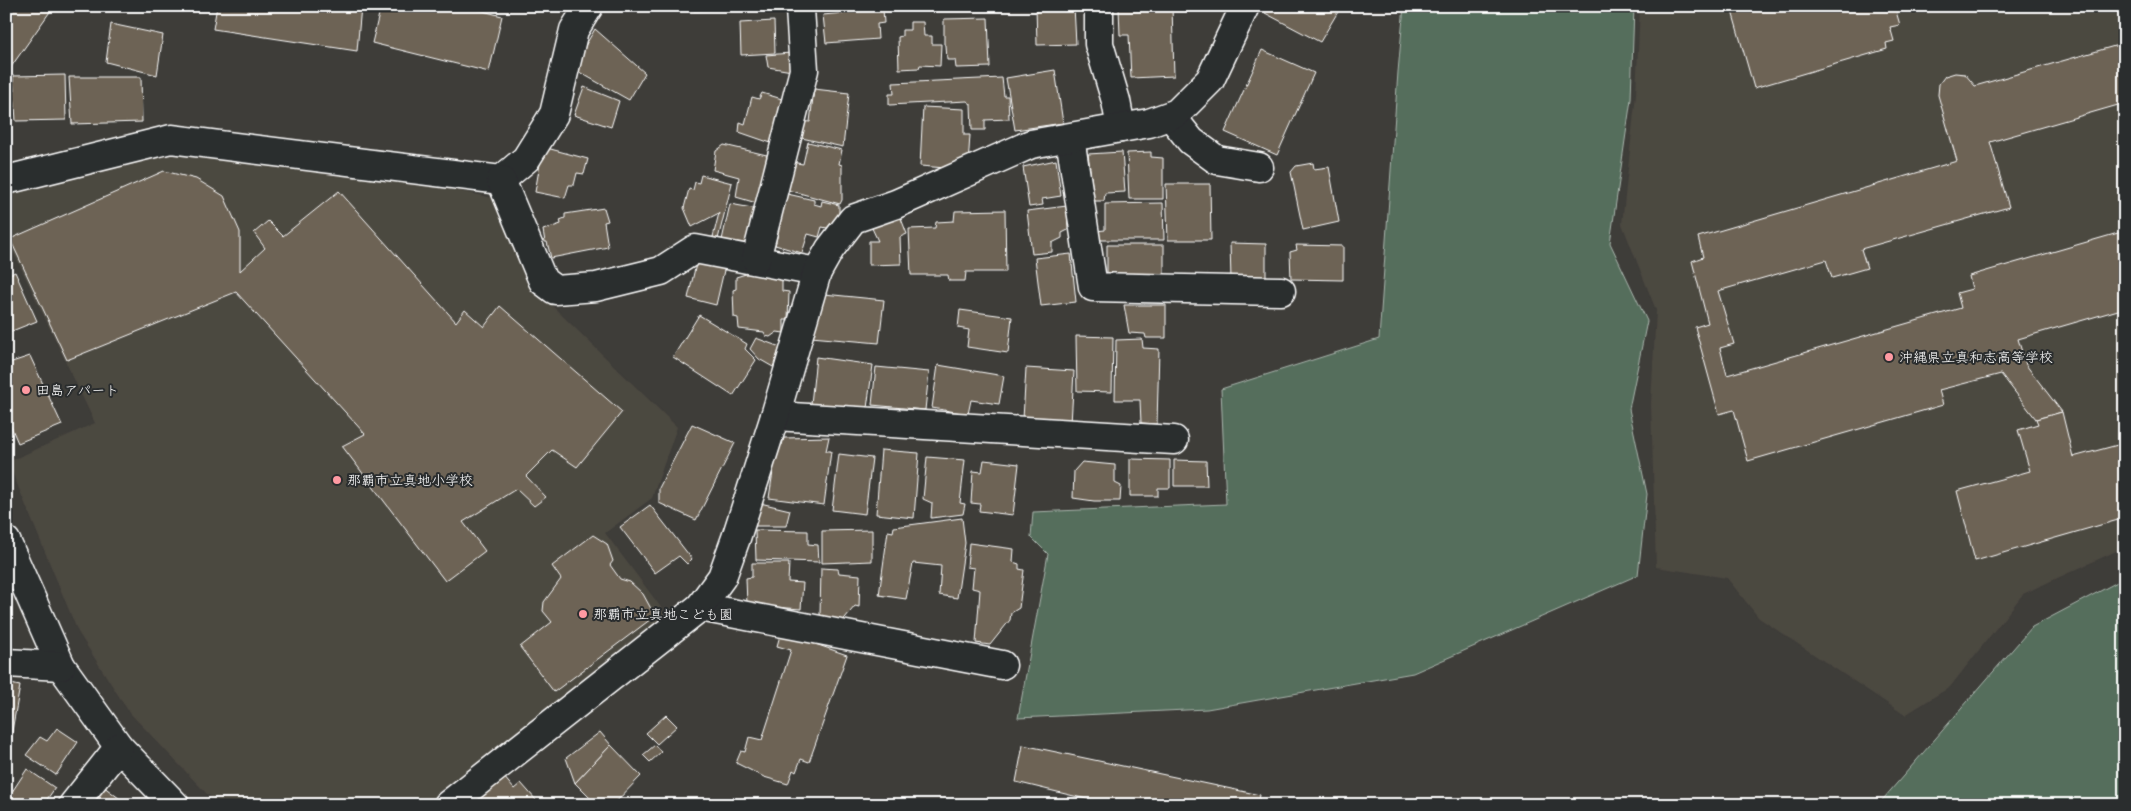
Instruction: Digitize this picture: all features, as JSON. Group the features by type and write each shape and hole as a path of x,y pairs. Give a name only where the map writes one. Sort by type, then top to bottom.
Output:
{"street":[{"path":"6,180 172,139 501,180 526,159 554,114 574,30 590,6"},
{"path":"1099,6 1099,44 1116,101 1121,128"},
{"path":"448,805 700,607 722,577 775,416 817,272 830,249 853,219 896,204 1031,144 1121,128 1171,116 1190,102 1210,80 1245,6"},
{"path":"756,259 804,70 800,8"},
{"path":"1171,116 1191,141 1218,160 1259,167"},
{"path":"1070,138 1093,287 1281,291"},
{"path":"501,180 543,281 556,290 596,287 661,271 695,249 817,272"},
{"path":"775,416 1174,440"},
{"path":"6,541 61,666 119,747 175,805"},
{"path":"700,607 1002,665"},
{"path":"6,663 61,666"},
{"path":"73,805 119,747"}],"shaded area":[{"name":"沖縄県立真和志高等学校","path":"1640,6 2125,6 2125,547 2023,594 1950,687 1905,715 1759,618 1727,578 1656,567 1651,404 1656,310 1622,224 1636,94"},
{"name":"那覇市立真地小学校","path":"170,152 368,171 502,200 541,295 677,427 652,498 605,533 666,614 428,805 222,805 207,794 129,712 78,632 8,462 95,423 6,237 6,188"}],"green space":[{"path":"1404,6 1634,6 1631,99 1610,243 1647,321 1629,409 1647,494 1638,575 1413,673 1207,709 1018,718 1048,554 1031,537 1033,512 1226,504 1221,389 1379,339"},
{"path":"2125,578 2125,805 1878,805 2032,627"}],"building":[{"path":"6,6 54,6 6,74"},
{"path":"217,6 361,6 357,51 213,29"},
{"path":"381,6 464,6 502,16 489,72 372,43"},
{"path":"689,6 748,6 748,9 694,11"},
{"path":"1036,6 1074,6 1076,44 1037,45"},
{"path":"1172,6 1174,76 1131,78 1129,35 1120,35 1119,8"},
{"path":"1268,6 1333,6 1339,10 1320,42 1265,13"},
{"path":"1750,6 1902,6 1895,8 1900,25 1890,27 1894,41 1886,43 1887,49 1754,88 1732,11"},
{"path":"883,9 884,23 877,24 878,39 826,43 823,15"},
{"path":"988,18 990,67 956,68 955,60 947,60 946,45 944,44 944,19"},
{"path":"774,21 775,53 741,55 740,23"},
{"path":"910,22 923,22 924,36 932,36 932,44 941,44 940,66 920,65 919,68 899,69 898,37 902,36 902,30 910,30"},
{"path":"111,24 163,35 157,75 106,62"},
{"path":"595,29 645,73 629,100 572,68"},
{"path":"2125,43 2125,103 1990,142 2009,207 1861,249 1867,268 1832,278 1826,260 1718,291 1734,344 1720,348 1727,375 1961,308 1957,293 1972,289 1969,276 2125,231 2125,308 2018,339 2026,365 2062,412 2036,419 2001,374 1939,390 1943,405 1748,461 1734,410 1719,414 1695,327 1708,323 1692,261 1703,257 1698,237 1957,161 1938,95 1939,84 1945,76 1955,73 1965,74 1975,86"},
{"path":"1262,50 1314,73 1277,155 1225,132"},
{"path":"791,53 792,71 768,67 766,55"},
{"path":"1055,70 1063,123 1015,130 1006,78"},
{"path":"65,75 66,120 16,121 13,76"},
{"path":"69,77 141,77 142,122 72,124"},
{"path":"1002,78 1004,96 1008,96 1009,119 985,120 985,130 972,130 971,104 967,101 889,105 889,94 894,94 893,83"},
{"path":"584,87 619,101 611,127 574,115"},
{"path":"814,89 849,93 843,147 797,137 801,121 810,122"},
{"path":"762,93 782,99 771,143 739,132 740,122 745,124 752,97 759,99"},
{"path":"923,107 964,109 964,135 970,135 968,165 959,169 920,166"},
{"path":"808,142 842,150 839,164 842,165 842,200 840,204 784,189 791,162 803,164"},
{"path":"724,145 771,156 760,204 736,197 739,177 713,170 716,151"},
{"path":"543,147 588,159 584,174 577,173 574,185 569,185 565,198 535,192"},
{"path":"1122,152 1125,192 1105,193 1104,201 1094,201 1088,154"},
{"path":"1151,152 1151,157 1163,158 1163,199 1129,199 1127,153"},
{"path":"1056,160 1061,196 1042,199 1043,205 1029,207 1023,167"},
{"path":"1313,163 1314,169 1329,167 1339,222 1303,230 1291,172 1296,166"},
{"path":"164,171 196,179 224,196 240,232 240,271 265,248 254,233 268,221 283,236 339,191 456,322 465,310 484,327 500,306 622,412 577,467 552,450 526,476 546,497 534,506 516,489 463,522 485,551 445,581 342,446 365,434 236,292 67,360 10,239"},
{"path":"701,175 732,183 718,239 713,237 719,213 692,227 684,208 689,189 693,190 695,182 699,183"},
{"path":"1166,184 1210,184 1211,240 1168,240"},
{"path":"783,193 814,200 814,204 821,206 822,201 839,205 839,214 827,228 822,227 819,237 808,234 802,253 775,245 780,225 775,224"},
{"path":"1163,203 1164,240 1096,240 1096,231 1105,230 1105,204"},
{"path":"730,204 758,209 748,246 722,240"},
{"path":"1067,206 1068,230 1062,233 1062,238 1052,243 1052,252 1032,254 1027,211"},
{"path":"604,208 608,221 604,222 608,247 551,258 543,230 561,224 560,220 565,218 565,214"},
{"path":"1005,210 1006,272 966,272 965,281 949,281 948,275 911,275 909,229 935,228 936,222 954,221 955,211"},
{"path":"900,216 907,234 900,237 901,264 869,265 869,241 878,241 871,226"},
{"path":"1230,243 1266,244 1266,279 1231,280"},
{"path":"1107,245 1164,245 1164,280 1107,279"},
{"path":"1296,245 1343,246 1343,280 1291,279 1290,252 1297,250"},
{"path":"1071,254 1076,302 1041,306 1035,258"},
{"path":"697,260 725,266 716,305 688,298"},
{"path":"15,272 37,321 7,333 6,276"},
{"path":"749,273 782,274 782,291 789,292 788,320 784,320 784,333 777,332 770,337 766,336 764,332 739,329 738,318 734,317 733,290 736,289 736,277"},
{"path":"824,294 884,300 879,343 811,337"},
{"path":"1124,305 1166,305 1166,338 1146,338 1145,334 1129,333"},
{"path":"960,310 1012,317 1008,353 967,347 969,330 958,328"},
{"path":"699,315 747,344 745,349 756,360 733,396 673,357"},
{"path":"1076,336 1113,337 1112,392 1077,391"},
{"path":"756,338 780,347 773,367 759,359 750,349"},
{"path":"1142,339 1143,348 1159,349 1157,424 1141,423 1140,400 1115,400 1116,340"},
{"name":"田島アパート","path":"30,356 62,425 18,443 6,415 6,364"},
{"path":"816,357 873,365 867,408 811,404"},
{"path":"938,365 1004,376 999,404 971,400 968,414 932,408"},
{"path":"876,367 929,372 925,410 872,405"},
{"path":"1026,368 1074,371 1071,424 1023,419"},
{"path":"2062,412 2073,457 2125,443 2125,518 1975,561 1957,491 2030,471 2018,430 2038,424 2036,419"},
{"path":"692,424 735,443 696,520 659,503 659,488"},
{"path":"829,437 826,451 831,451 824,505 769,498 777,445 782,445 784,438"},
{"path":"881,450 919,453 914,518 876,514"},
{"path":"839,454 872,458 865,514 832,510"},
{"path":"927,457 965,460 960,503 965,504 963,514 931,518 932,503 923,499"},
{"path":"1130,459 1170,460 1170,488 1158,488 1158,496 1130,496"},
{"path":"984,460 1019,464 1013,515 979,511 980,504 971,503 973,471 982,472"},
{"path":"1174,460 1206,461 1207,486 1174,486"},
{"path":"1082,462 1115,465 1115,483 1121,486 1120,501 1094,501 1073,498 1074,471"},
{"path":"760,503 790,510 786,526 752,526"},
{"path":"650,505 692,559 687,564 679,556 655,573 620,527"},
{"path":"962,518 965,543 957,598 939,595 941,566 913,563 906,599 879,595 888,531 893,532 894,527"},
{"path":"755,530 808,531 808,544 818,545 819,562 756,560"},
{"path":"872,530 872,561 822,563 822,531"},
{"path":"593,535 607,544 613,561 610,565 620,579 630,582 643,594 655,616 554,692 520,647 552,622 543,611 544,602 561,579 552,566"},
{"path":"969,543 1014,549 1013,562 1019,564 1019,569 1024,570 1019,608 1011,613 1010,620 990,645 976,643 980,590 972,588 974,568 967,567"},
{"path":"752,563 789,563 788,582 803,583 801,609 747,605 746,578 752,577"},
{"path":"821,568 838,569 839,573 860,575 859,607 855,606 840,624 820,615"},
{"path":"781,632 847,655 809,762 801,759 796,772 793,770 788,784 764,777 736,763 741,751 745,752 749,737 762,740 791,650 777,646"},
{"path":"6,683 20,686 9,748 6,747"},
{"path":"666,715 677,726 657,744 646,733"},
{"path":"57,728 78,742 56,775 26,755 40,737 47,741"},
{"path":"600,732 611,745 575,783 566,758"},
{"path":"611,745 641,776 613,805 597,805 575,783"},
{"path":"655,745 661,752 650,762 643,755"},
{"path":"1023,745 1260,795 1258,805 1111,805 1016,782"},
{"path":"27,769 55,788 43,805 7,805 6,801"},
{"path":"504,777 514,789 521,783 536,800 530,805 487,805 481,798"},
{"path":"103,786 128,805 92,805"}],"place":[{"name":"沖縄県立真和志高等学校","path":"1889,357"},
{"name":"田島アパート","path":"26,390"},
{"name":"那覇市立真地小学校","path":"337,480"},
{"name":"那覇市立真地こども園","path":"583,614"}]}
